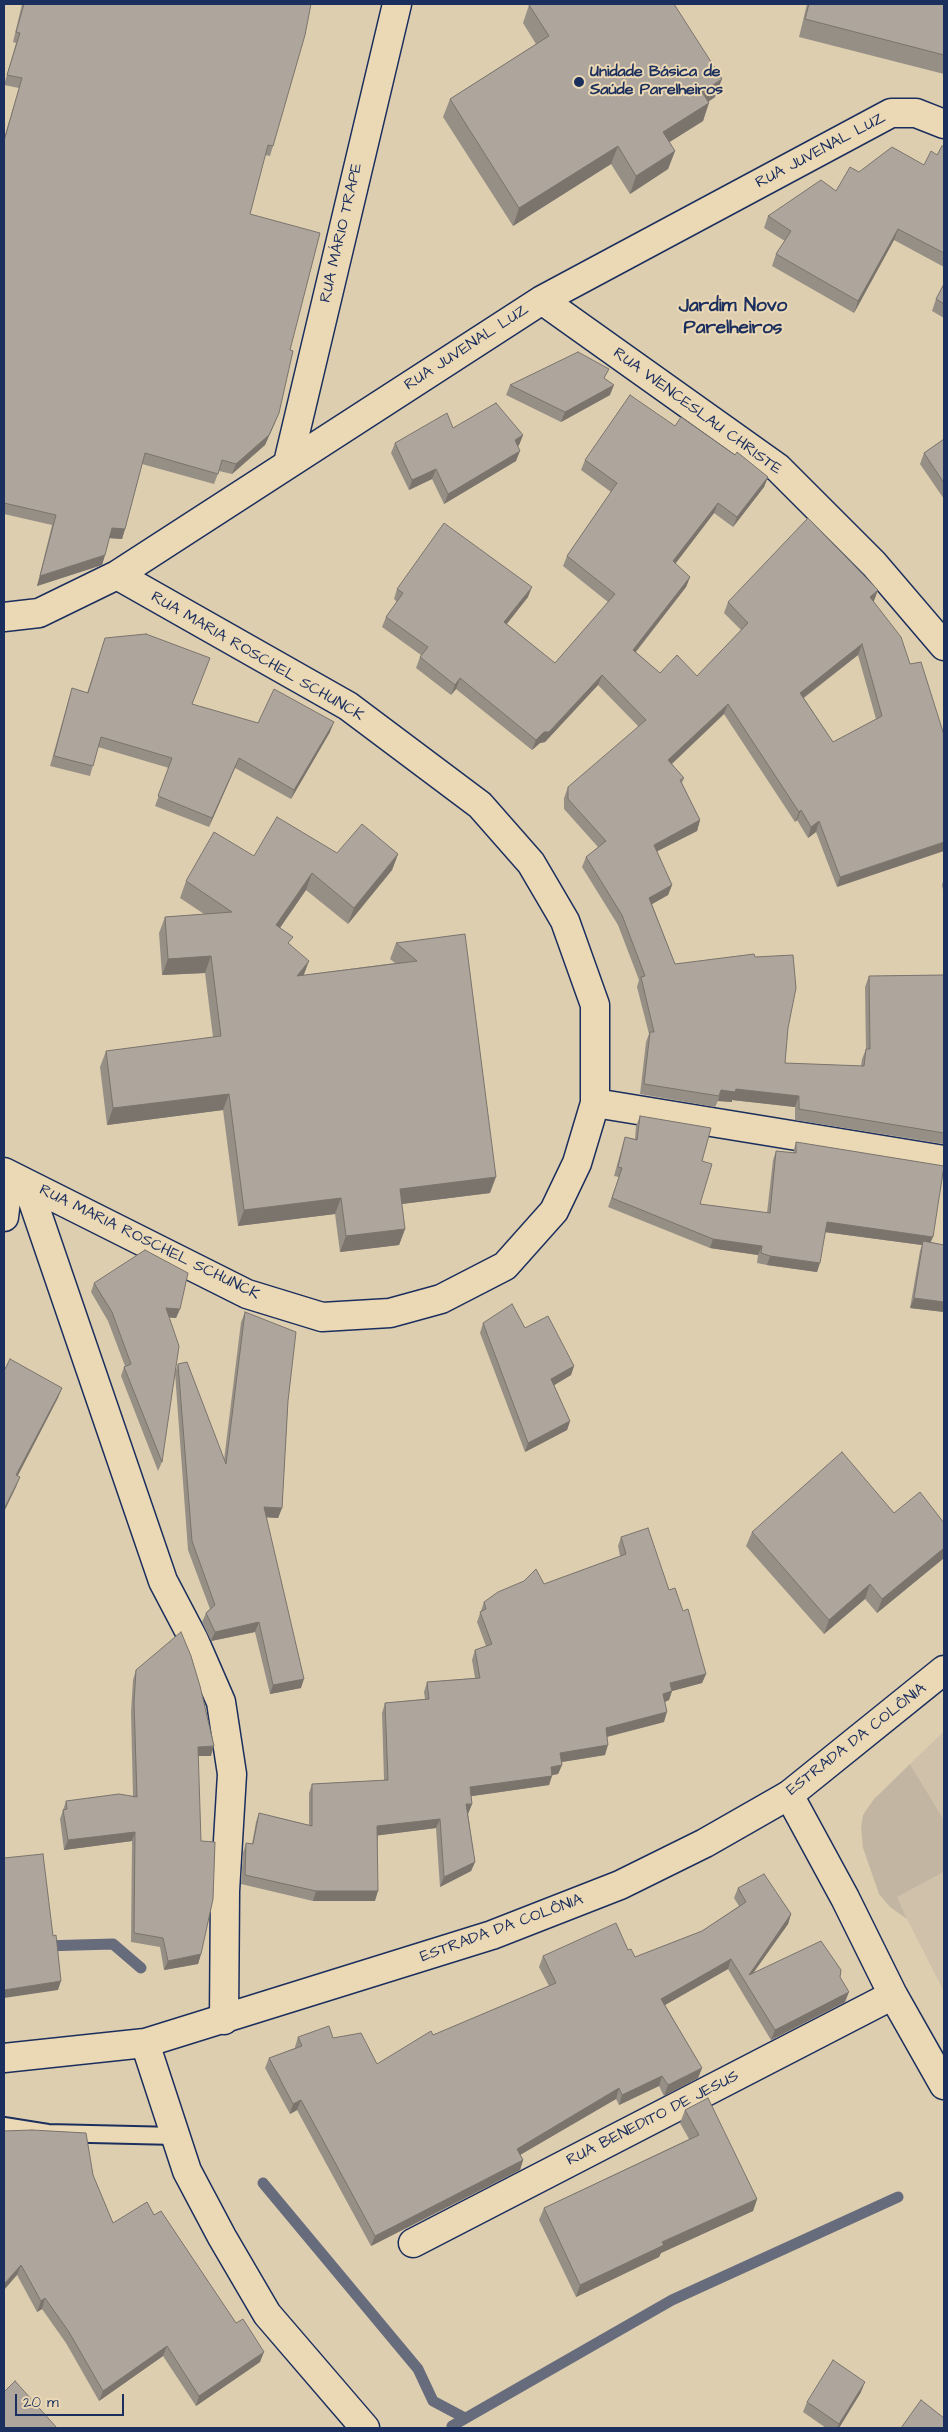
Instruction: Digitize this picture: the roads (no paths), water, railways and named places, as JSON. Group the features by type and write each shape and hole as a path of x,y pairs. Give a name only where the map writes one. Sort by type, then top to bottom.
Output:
{"street":[{"name":"RUA MÁRIO TRAPE","path":"288,463 397,4"},
{"name":"RUA JUVENAL LUZ","path":"4,618 39,613 118,575 542,300 891,113 916,113 944,124"},
{"name":"RUA WENCESLAU CHRISTE","path":"542,300 778,468 874,564 944,646"},
{"name":"RUA MARIA ROSCHEL SCHUNCK","path":"13,1177 247,1294 322,1317 390,1313 442,1299 505,1266 554,1211 577,1163 595,1103 595,1005 565,921 531,863 480,805 348,706 118,575"},
{"path":"595,1103 944,1160"},
{"path":"4,1217 13,1177"},
{"path":"13,1177 163,1581 194,1640 221,1702 232,1774 225,1891 224,2020"},
{"name":"ESTRADA DA COLÔNIA","path":"4,2058 145,2043 492,1936 620,1885 705,1843 789,1795 944,1670"},
{"path":"789,1795 845,1898 893,1995 944,2085"},
{"name":"RUA BENEDITO DE JESUS","path":"413,2243 893,1995"},
{"path":"145,2043 187,2171 222,2237 267,2314 365,2428"}],"lane":[{"path":"4,2126 48,2133 176,2136"}],"waterway":[{"path":"43,1946 113,1944 141,1968"},
{"path":"263,2183 418,2369 433,2401 465,2418"},
{"path":"452,2426 672,2300 898,2197"}],"place":[{"name":"Unidade Básica de Saúde Parelheiros","path":"579,82"}],"district":[{"name":"Jardim Novo Parelheiros","path":"733,318"}]}
